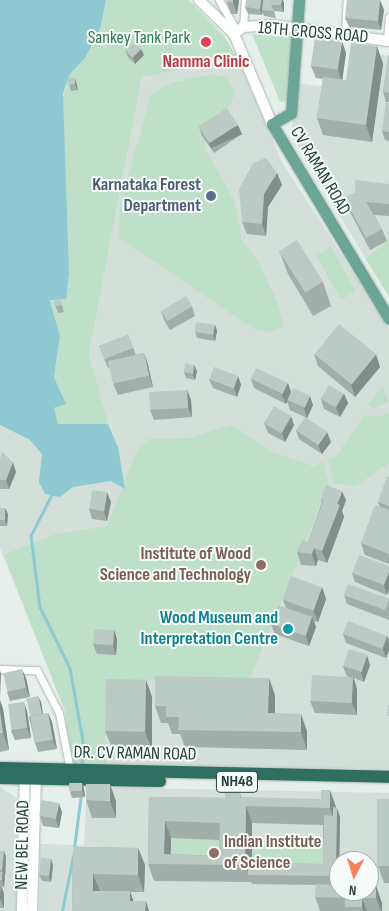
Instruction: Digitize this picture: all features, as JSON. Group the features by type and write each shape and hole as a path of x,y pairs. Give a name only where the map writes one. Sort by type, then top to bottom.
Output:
{"highway":[{"name":"DR. CV RAMAN ROAD","path":"0,768 30,774"},
{"name":"DR. CV RAMAN ROAD","path":"0,778 30,774 389,777"},
{"name":"DR. CV RAMAN ROAD","path":"79,774 389,783"}],"main road":[{"path":"199,0 238,31"},
{"path":"207,0 238,31"},
{"path":"275,123 291,113 299,0"},
{"name":"18TH CROSS ROAD","path":"238,31 297,31 344,34 388,43"},
{"name":"CV RAMAN ROAD","path":"238,31 275,123 389,319"},
{"name":"18TH CROSS ROAD","path":"297,31 388,43"},
{"name":"CV RAMAN ROAD","path":"275,123 389,310"},
{"name":"NEW BEL ROAD","path":"22,911 30,774"},
{"name":"NEW BEL ROAD","path":"30,774 32,911"}],"street":[{"path":"220,0 238,31"},
{"path":"238,31 245,0"},
{"path":"344,34 348,0"},
{"path":"388,43 389,17"},
{"path":"0,670 37,670 60,713 79,774"}],"shaded area":[{"path":"354,50 389,56 389,240 365,258 291,134 297,83 349,90"},
{"path":"238,59 282,162 389,328 389,769 72,763 65,711 0,548 0,425 30,440 107,424 89,354 142,77"},
{"path":"0,787 18,799 16,911 0,911"},
{"name":"Indian Institute of Science","path":"87,787 389,793 389,911 39,911 40,844 84,845"}],"green space":[{"name":"Sankey Tank Park","path":"106,0 189,0 224,36 238,59 142,77 89,354 108,424 57,424 54,408 66,404 54,377 60,336 50,299 66,299 62,100 70,74 85,58"},
{"path":"252,34 292,37 287,101 280,102"},
{"path":"211,74 226,77 235,93 230,105 210,124 204,147 235,202 242,240 257,259 278,304 284,326 269,332 252,328 119,238 120,205 151,95 171,83"},
{"path":"389,240 389,297 365,258"},
{"path":"331,247 356,292 341,300 316,255"},
{"path":"382,387 389,401 373,409 368,405"},
{"path":"389,413 389,463 356,486 334,484 328,460 336,456 365,415 378,417"},
{"path":"231,425 273,452 313,466 323,462 329,484 249,681 107,680 106,763 72,763 65,711 4,555 53,535 107,526 137,450 148,439 190,438"},
{"path":"171,838 226,840 225,873 170,871"},
{"path":"252,840 327,841 326,873 251,872"}],"water":[{"path":"0,0 106,0 100,29 85,58 70,74 63,94 69,274 66,299 50,300 60,336 54,377 66,404 54,408 58,424 108,424 118,447 125,489 111,481 73,487 60,497 45,494 39,482 42,454 30,440 0,425"}],"building":[{"path":"246,0 261,0 260,9 245,7"},
{"path":"263,0 282,0 281,5 271,5 274,11 262,10"},
{"path":"347,0 380,0 378,21 345,18"},
{"path":"315,37 342,41 338,69 311,66"},
{"path":"134,42 141,49 133,58 126,50"},
{"path":"351,43 377,46 366,125 317,118 323,77 346,80"},
{"path":"389,55 389,93 383,92"},
{"path":"68,78 75,78 75,84 69,85"},
{"path":"386,102 389,103 389,132 382,131"},
{"path":"227,108 238,125 209,143 198,127"},
{"path":"266,158 277,173 264,194 262,224 242,222 239,189 253,163"},
{"path":"355,180 389,184 389,204 366,202 382,229 366,238 344,198 355,192"},
{"path":"297,240 323,282 305,293 279,251"},
{"path":"186,296 192,306 167,321 161,311"},
{"path":"60,299 62,305 56,307 54,301"},
{"path":"196,322 215,325 213,335 194,332"},
{"path":"339,324 376,354 352,385 314,354"},
{"path":"128,335 133,348 104,359 99,346"},
{"path":"144,353 149,375 113,384 108,361"},
{"path":"185,363 194,365 193,374 184,372"},
{"path":"214,367 238,376 234,388 209,379"},
{"path":"256,368 288,383 283,394 251,379"},
{"path":"329,385 344,394 335,407 321,399"},
{"path":"293,388 310,396 305,408 288,400"},
{"path":"187,390 188,408 150,410 149,392"},
{"path":"274,406 291,416 281,433 264,423"},
{"path":"305,417 327,432 318,445 296,430"},
{"path":"2,452 13,462 6,480 0,480 0,458"},
{"path":"387,476 389,477 389,506 378,502"},
{"path":"326,485 342,491 336,505 321,499"},
{"path":"92,490 107,492 104,511 89,509"},
{"path":"324,499 340,505 322,551 314,548 312,554 297,552 302,540 308,542"},
{"path":"375,505 389,510 389,554 361,543"},
{"path":"0,508 5,508 5,520 0,520"},
{"path":"359,555 389,566 389,572 384,585 352,573"},
{"path":"291,576 322,587 313,611 282,599"},
{"path":"348,584 389,599 385,610 344,595"},
{"path":"278,605 312,617 306,636 271,624"},
{"path":"348,621 387,636 382,649 343,634"},
{"path":"94,629 114,630 113,645 93,644"},
{"path":"349,649 367,655 362,672 343,666"},
{"path":"22,669 26,688 7,692 3,673"},
{"path":"312,675 353,677 352,703 311,701"},
{"path":"155,676 269,678 268,713 301,714 301,732 178,730 179,717 166,717 166,706 155,706"},
{"path":"106,679 146,680 145,732 105,731"},
{"path":"38,696 42,714 30,716 26,699"},
{"path":"24,702 27,728 11,730 8,704"},
{"path":"388,705 389,716 387,716"},
{"path":"0,712 3,733 0,733"},
{"path":"48,713 53,740 35,743 30,716"},
{"path":"69,783 82,783 82,791 69,791"},
{"path":"86,784 110,784 110,800 86,800"},
{"path":"321,790 330,790 330,808 246,806 245,865 148,864 149,797 225,798 225,792 240,793 240,797 321,799","holes":["165,821 220,823 219,856 164,854"]},
{"path":"377,799 389,799 389,866 379,866 379,851 377,851"},
{"path":"42,800 59,803 56,819 39,816"},
{"path":"333,807 337,808 336,851 329,851 329,876 248,875 248,863 323,864 324,815 333,816"},
{"path":"73,847 138,848 138,875 93,874 93,891 130,891 130,901 146,901 145,911 72,911"},
{"path":"0,851 4,851 2,870 0,870"},
{"path":"41,858 51,859 49,876 39,875"},
{"path":"0,872 2,872 2,880 0,880"},
{"path":"316,884 329,885 329,897 315,897"},
{"path":"345,901 362,901 362,907 345,907"}],"waterway":[{"path":"53,493 31,536 40,607 70,668 83,741 82,766"},
{"path":"74,848 81,794"},
{"path":"62,911 73,856"}],"place":[{"name":"Namma Clinic","path":"206,42"},
{"name":"Karnataka Forest Department","path":"211,196"},
{"name":"Institute of Wood Science and Technology","path":"261,565"},
{"name":"Wood Museum and Interpretation Centre","path":"288,629"},
{"name":"Indian Institute of Science","path":"214,853"}]}
